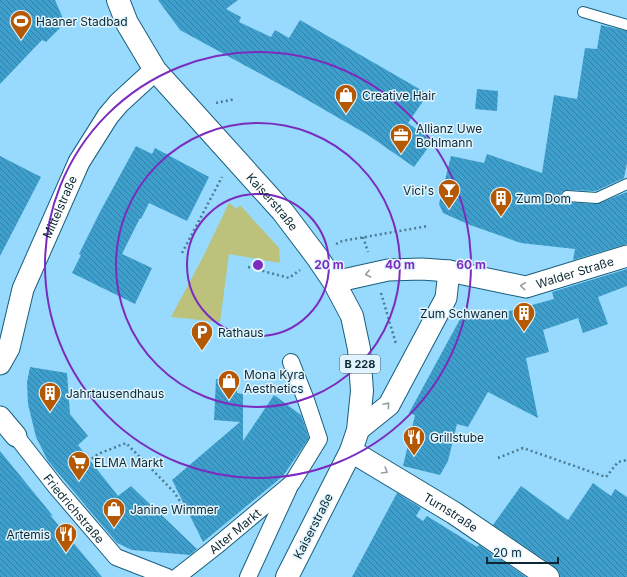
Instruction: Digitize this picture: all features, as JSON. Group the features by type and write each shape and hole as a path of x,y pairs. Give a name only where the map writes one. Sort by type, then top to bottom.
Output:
{"main road":[{"name":"Kaiserstraße","path":"118,0 127,23 155,70 282,212 317,257 334,282 352,316 359,349 362,391 354,440 287,577"},
{"name":"Turnstraße","path":"354,440 454,513 548,577"}],"street":[{"name":"Mittelstraße","path":"0,364 9,348 23,289 79,162 108,116 155,70"},
{"name":"Walder Straße","path":"334,282 388,270 422,269 449,271 526,287 627,256"},
{"name":"Kaiserstraße","path":"354,440 389,405 446,298 449,271"},
{"name":"Alter Markt","path":"248,577 292,483 319,439 291,362"},
{"name":"Friedrichstraße","path":"0,417 56,487 116,557 167,577"},
{"name":"Alter Markt","path":"177,577 292,483"}],"lane":[{"path":"583,12 627,25"},
{"path":"567,196 597,198 627,184"}],"path":[{"path":"182,253 233,157"},
{"path":"248,267 289,278 342,241 428,226"},
{"path":"363,237 375,272 396,346"},
{"path":"56,487 98,454 126,443 174,492 185,509"},
{"path":"498,458 523,448 606,477 618,462 627,460"}],"green space":[{"path":"229,203 237,209 240,205 279,248 280,263 229,254 220,322 171,317 203,257"}],"building":[{"name":"Haaner Stadbad","path":"0,0 55,0 65,23 46,42 42,40 0,84"},
{"path":"158,0 238,0 226,9 241,17 239,22 271,37 275,30 289,38 300,20 428,94 408,123 433,141 414,167 368,135 292,91 180,30"},
{"path":"601,25 627,31 627,163 624,178 596,191 567,190 562,192 561,199 566,202 597,204 627,192 627,244 573,260 575,249 521,243 470,225 443,213 439,204 451,156 484,163 487,154 542,173 554,95 577,99 585,48 597,49"},
{"path":"477,89 498,91 497,111 475,109"},
{"path":"136,146 152,154 155,148 209,177 187,221 149,203 141,219 140,218 122,254 152,268 135,304 72,273 81,255 79,254 101,210"},
{"path":"0,156 41,177 0,256"},
{"path":"627,269 627,286 598,297 608,324 583,333 578,318 543,330 549,352 526,358 538,418 488,392 468,427 457,424 448,461 440,475 403,466 415,415 409,413 465,310 481,319 554,299 552,292"},
{"path":"30,367 67,373 70,414 88,436 78,445 118,496 131,486 197,549 190,555 132,550 117,543 48,461 36,437 28,404 27,382"},
{"path":"216,379 237,379 237,393 243,394 243,441 274,395 301,415 309,438 283,476 203,542 172,480 240,422 214,420"},
{"path":"0,451 53,516 50,515 102,577 0,577"},
{"path":"593,483 611,496 615,489 627,497 627,577 560,577 559,571 555,567 493,525 521,486 568,520"},
{"path":"397,493 421,508 416,516 423,521 427,516 477,547 479,545 526,577 352,577"}],"place":[{"name":"Haaner Stadbad","path":"21,40"},
{"name":"Creative Hair","path":"346,114"},
{"name":"Allianz Uwe Bohlmann","path":"401,154"},
{"name":"Vici's","path":"449,210"},
{"name":"Zum Dom","path":"501,218"},
{"name":"Zum Schwanen","path":"524,332"},
{"name":"Rathaus","path":"202,352"},
{"name":"Mona Kyra Aesthetics","path":"229,400"},
{"name":"Jahrtausendhaus","path":"50,412"},
{"name":"Grillstube","path":"414,456"},
{"name":"ELMA Markt","path":"79,482"},
{"name":"Janine Wimmer","path":"114,528"},
{"name":"Artemis","path":"66,554"}]}
